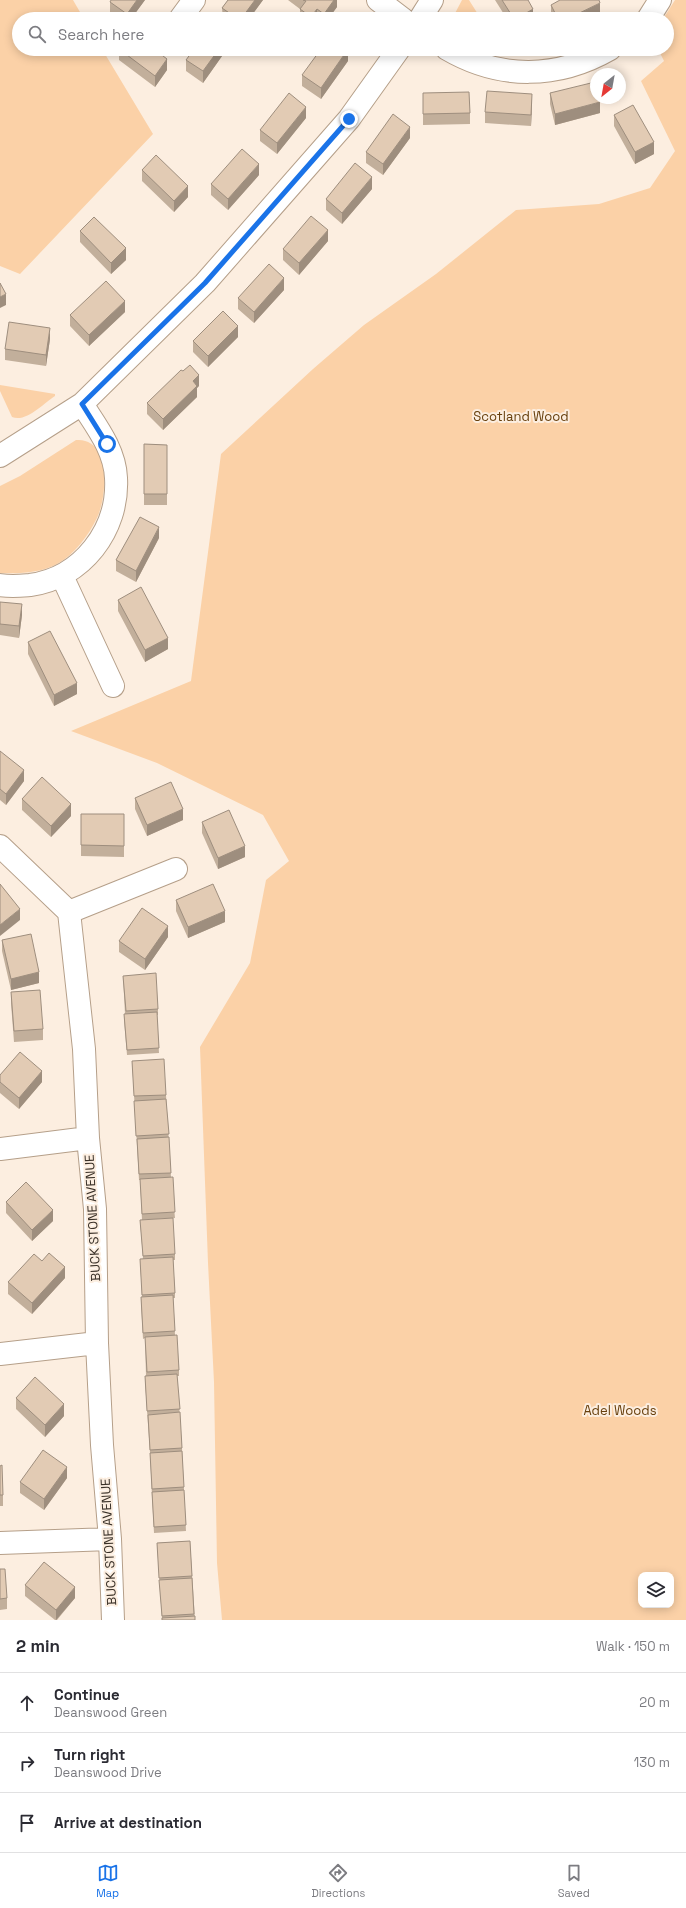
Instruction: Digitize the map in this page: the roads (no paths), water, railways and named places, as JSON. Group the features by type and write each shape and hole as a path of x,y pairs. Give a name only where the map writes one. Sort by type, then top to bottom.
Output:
{"street":[{"path":"185,12 194,0"},
{"path":"378,0 394,12"},
{"path":"424,12 432,0"},
{"path":"652,12 660,0"},
{"path":"2,448 82,404 205,283 349,119 394,56"},
{"path":"461,56 472,62 497,69 525,72 567,68 582,64 597,56"},
{"path":"0,585 11,587 45,583 62,576 76,567 100,542 113,511 116,477 107,444 82,404"},
{"path":"62,576 114,686"},
{"path":"0,846 69,912 176,869"},
{"name":"BUCK STONE AVENUE","path":"69,912 84,1049 88,1138 95,1209 96,1343 102,1446 110,1539 113,1620"},
{"path":"0,1149 88,1138"},
{"path":"0,1354 96,1343"},
{"path":"0,1543 110,1539"}],"park label":[{"name":"Scotland Wood","path":"521,416"},
{"name":"Adel Woods","path":"620,1410"}]}
